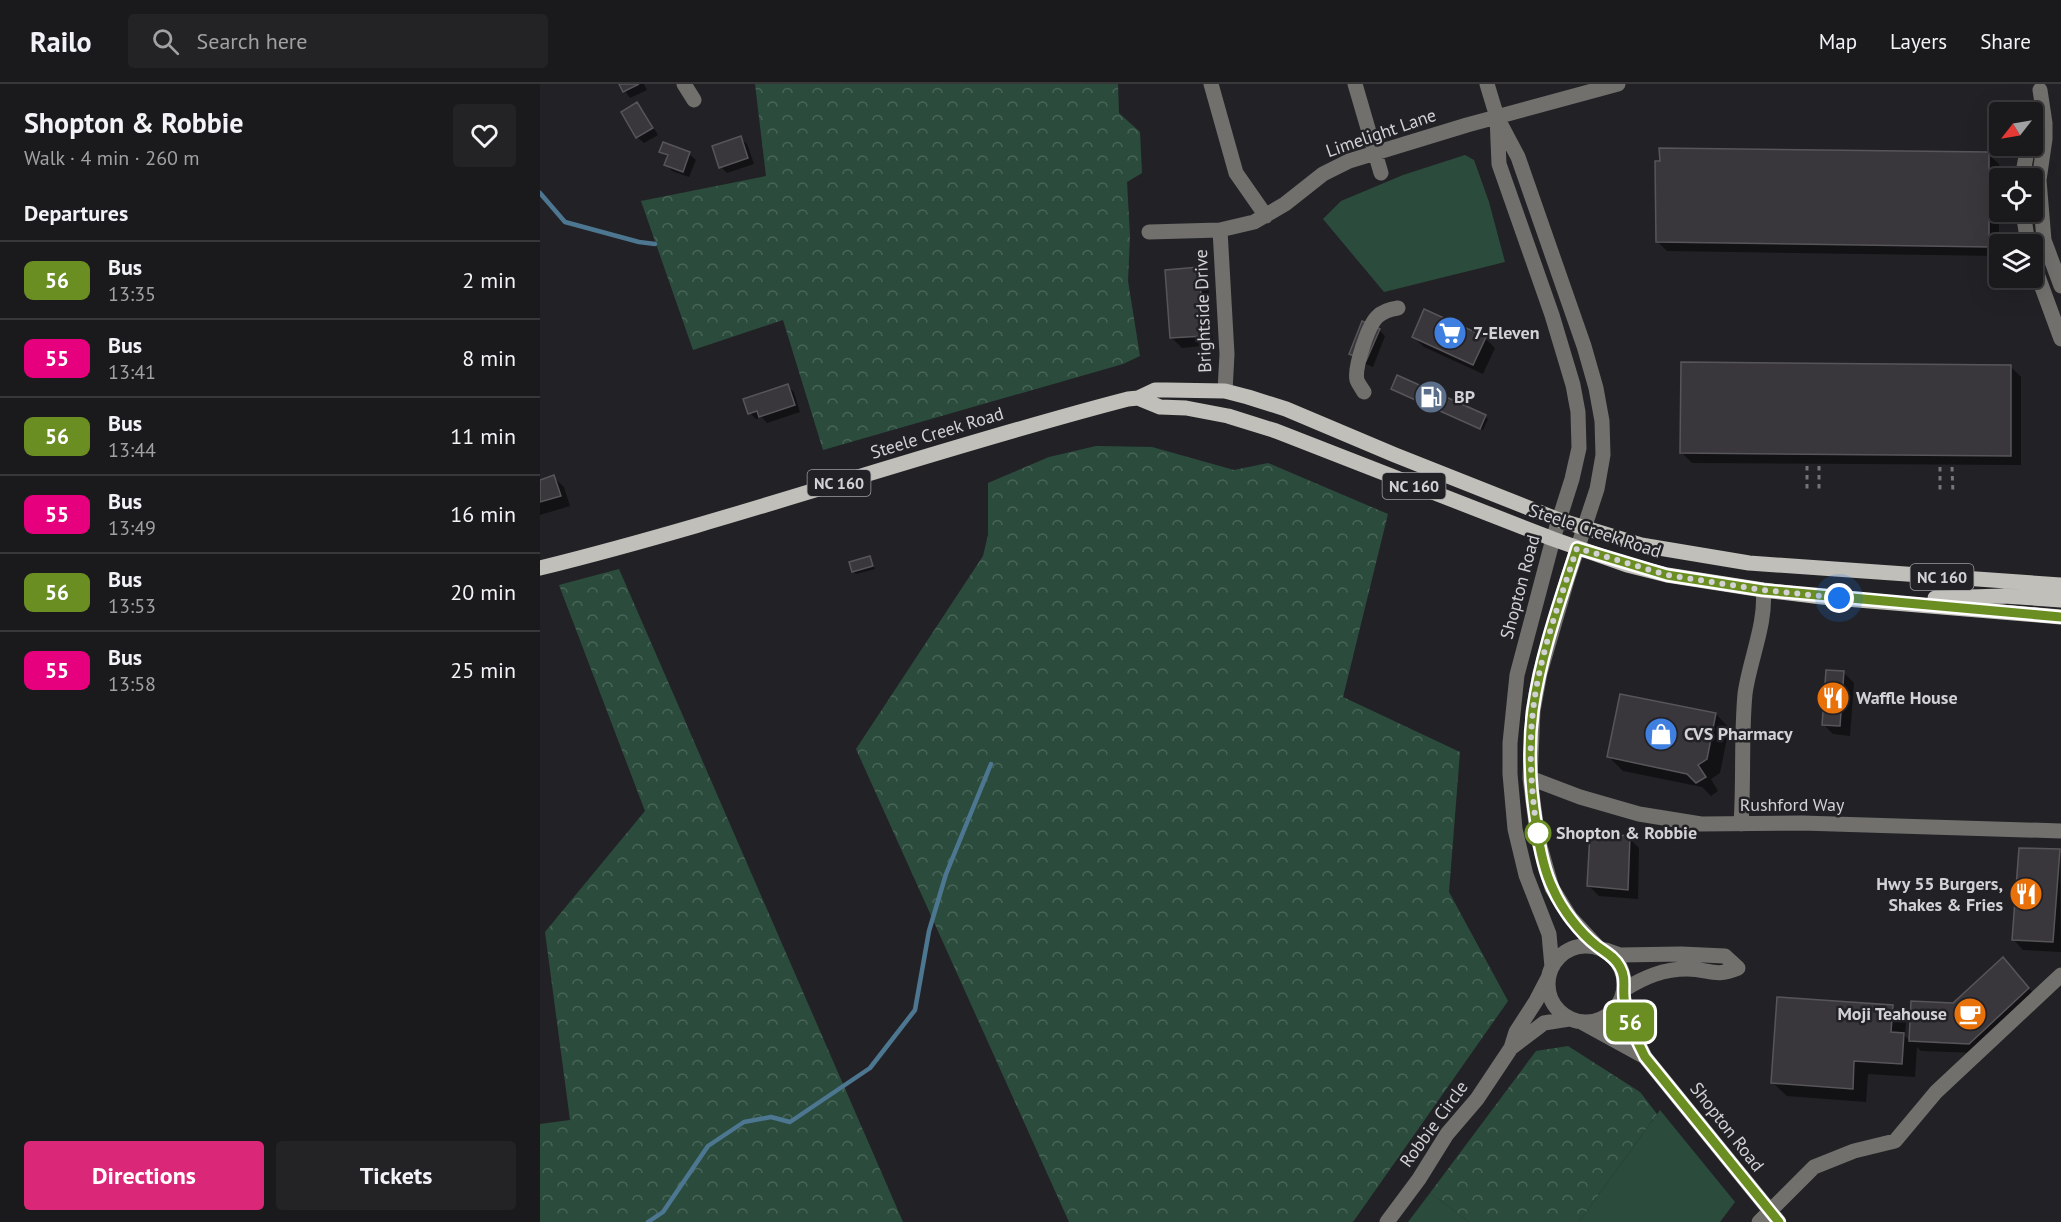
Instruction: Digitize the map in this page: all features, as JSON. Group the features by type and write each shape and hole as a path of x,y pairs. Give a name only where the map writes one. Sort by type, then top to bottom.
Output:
{"main road":[{"name":"Steele Creek Road","path":"540,568 616,549 769,505 1063,415 1137,398 1155,390 1225,391 1286,409 1559,520 1641,545 1749,563 2061,585"},
{"name":"Steele Creek Road","path":"1137,398 1160,407 1186,408 1228,416 1276,431 1577,548 1667,575 1763,590 2061,617"},
{"path":"1875,600 2004,596 2061,600"}],"street":[{"path":"684,84 694,100"},
{"path":"1211,84 1236,173 1266,216"},
{"path":"1355,84 1381,173"},
{"name":"Shopton Road","path":"1487,84 1497,117 1518,157 1584,346 1596,388 1602,421 1603,454 1597,489 1540,673 1533,711 1530,778 1538,839 1552,888 1570,917 1601,948"},
{"name":"Limelight Lane","path":"1149,232 1220,230 1254,222 1266,216 1333,167 1497,117 1618,84"},
{"path":"2037,102 2041,86"},
{"path":"2041,86 2045,139 2039,180 2044,240 2061,286"},
{"name":"Shopton Road","path":"1497,117 1499,164 1552,315 1573,385 1578,412 1579,448 1517,675 1510,743 1510,783 1515,829 1526,875 1549,934 1550,972"},
{"name":"Brightside Drive","path":"1220,230 1227,354 1225,391"},
{"path":"2042,288 2061,339"},
{"path":"1364,392 1357,380 1359,358 1372,325 1376,317 1387,310 1398,308"},
{"path":"2045,584 2061,575"},
{"path":"1741,824 1742,749 1746,692 1759,633 1763,590"},
{"name":"Rushford Way","path":"1530,778 1580,797 1639,814 1701,824 1802,823 2061,831"},
{"path":"1583,945 1601,948 1620,955 1725,956 1738,968 1723,974 1689,969 1665,971 1647,976 1624,993 1614,1011 1605,1018 1595,1022 1576,1021 1561,1013 1552,1003 1548,990 1550,972 1560,955 1571,948 1583,945"},
{"path":"1601,948 1619,965 1624,977 1624,993"},
{"name":"Robbie Circle","path":"1387,1222 1419,1179 1447,1134 1477,1099 1511,1047 1516,1032 1536,1001 1550,972"},
{"path":"1769,1219 1814,1167 1854,1150 1895,1141 1936,1092 2061,975"},
{"name":"Shopton Road","path":"1624,993 1633,1032 1645,1057 1769,1219"},
{"name":"Shopton Road","path":"1576,1021 1645,1057"},
{"name":"Robbie Circle","path":"1511,1047 1544,1023 1576,1021"}],"path":[{"path":"1807,466 1807,490"},
{"path":"1819,466 1819,490"},
{"path":"1940,467 1940,494"},
{"path":"1952,467 1953,494"}],"green space":[{"path":"755,84 1118,84 1119,113 1140,132 1142,173 1127,182 1130,236 1128,281 1140,356 1123,364 823,450 783,320 693,350 641,201 766,176"},
{"path":"1465,155 1474,160 1489,202 1505,262 1384,292 1323,219 1341,201 1403,175"},
{"path":"1096,446 1152,447 1234,470 1268,463 1388,514 1343,697 1460,752 1449,892 1508,1001 1353,1222 1069,1222 856,749 983,556 988,535 988,483 1049,457"},
{"path":"619,569 903,1222 540,1222 540,1124 570,1120 545,932 645,811 559,585"},
{"path":"1568,1046 1640,1092 1657,1114 1579,1222 1469,1222 1430,1193 1536,1051"},
{"path":"1660,1110 1735,1202 1720,1222 1579,1222"},
{"path":"1430,1193 1469,1222 1408,1222"}],"building":[{"path":"619,84 639,84 623,92"},
{"path":"637,102 653,128 636,138 621,112"},
{"path":"741,136 748,158 719,168 712,146"},
{"path":"663,142 690,152 683,172 664,165 668,155 659,152"},
{"path":"1659,148 1989,152 1989,247 1656,242 1655,161 1660,161"},
{"path":"1199,267 1204,336 1170,338 1165,270"},
{"path":"1424,309 1486,337 1473,365 1412,337"},
{"path":"1362,321 1380,329 1366,361 1349,354"},
{"path":"1681,362 2011,365 2011,456 1680,453"},
{"path":"1397,375 1486,415 1480,429 1391,389"},
{"path":"788,384 795,405 759,417 757,411 748,414 743,399"},
{"path":"554,475 561,496 540,502 540,480"},
{"path":"870,556 873,566 852,572 849,562"},
{"name":"Waffle House","path":"1826,670 1844,671 1840,726 1822,725"},
{"path":"1620,694 1716,713 1707,759 1698,765 1706,777 1696,783 1687,774 1607,757"},
{"path":"1590,833 1630,836 1628,890 1587,886"},
{"path":"2019,848 2060,849 2053,942 2012,940"},
{"path":"2003,957 2029,988 1969,1044 1909,1041 1911,1001 1953,1003"},
{"path":"1777,997 1893,1005 1891,1032 1904,1033 1902,1064 1854,1061 1853,1089 1771,1083"}],"waterway":[{"path":"540,193 565,222 639,242 655,244"},
{"path":"648,1222 663,1212 708,1146 744,1122 771,1117 790,1122 870,1068 915,1010 929,931 946,874 991,764"}],"bus line":[{"name":"56","path":"1779,1222 1645,1057 1627,1013 1623,996 1624,977 1619,965 1606,950 1597,946 1570,917 1552,888 1545,866 1538,839 1530,778 1533,711 1549,637 1577,548 1627,565 1667,575 1763,590 2061,617"}],"place":[{"name":"7-Eleven","path":"1450,333"},
{"name":"BP","path":"1431,397"},
{"name":"Waffle House","path":"1833,698"},
{"name":"CVS Pharmacy","path":"1661,734"},
{"name":"Shopton & Robbie","path":"1538,833"},
{"name":"Hwy 55 Burgers, Shakes & Fries","path":"2026,894"},
{"name":"Moji Teahouse","path":"1970,1014"}],"route":[{"path":"1538,833 1538,839 1530,778 1533,711 1549,637 1577,548 1627,565 1667,575 1763,590 1839,598"}]}
